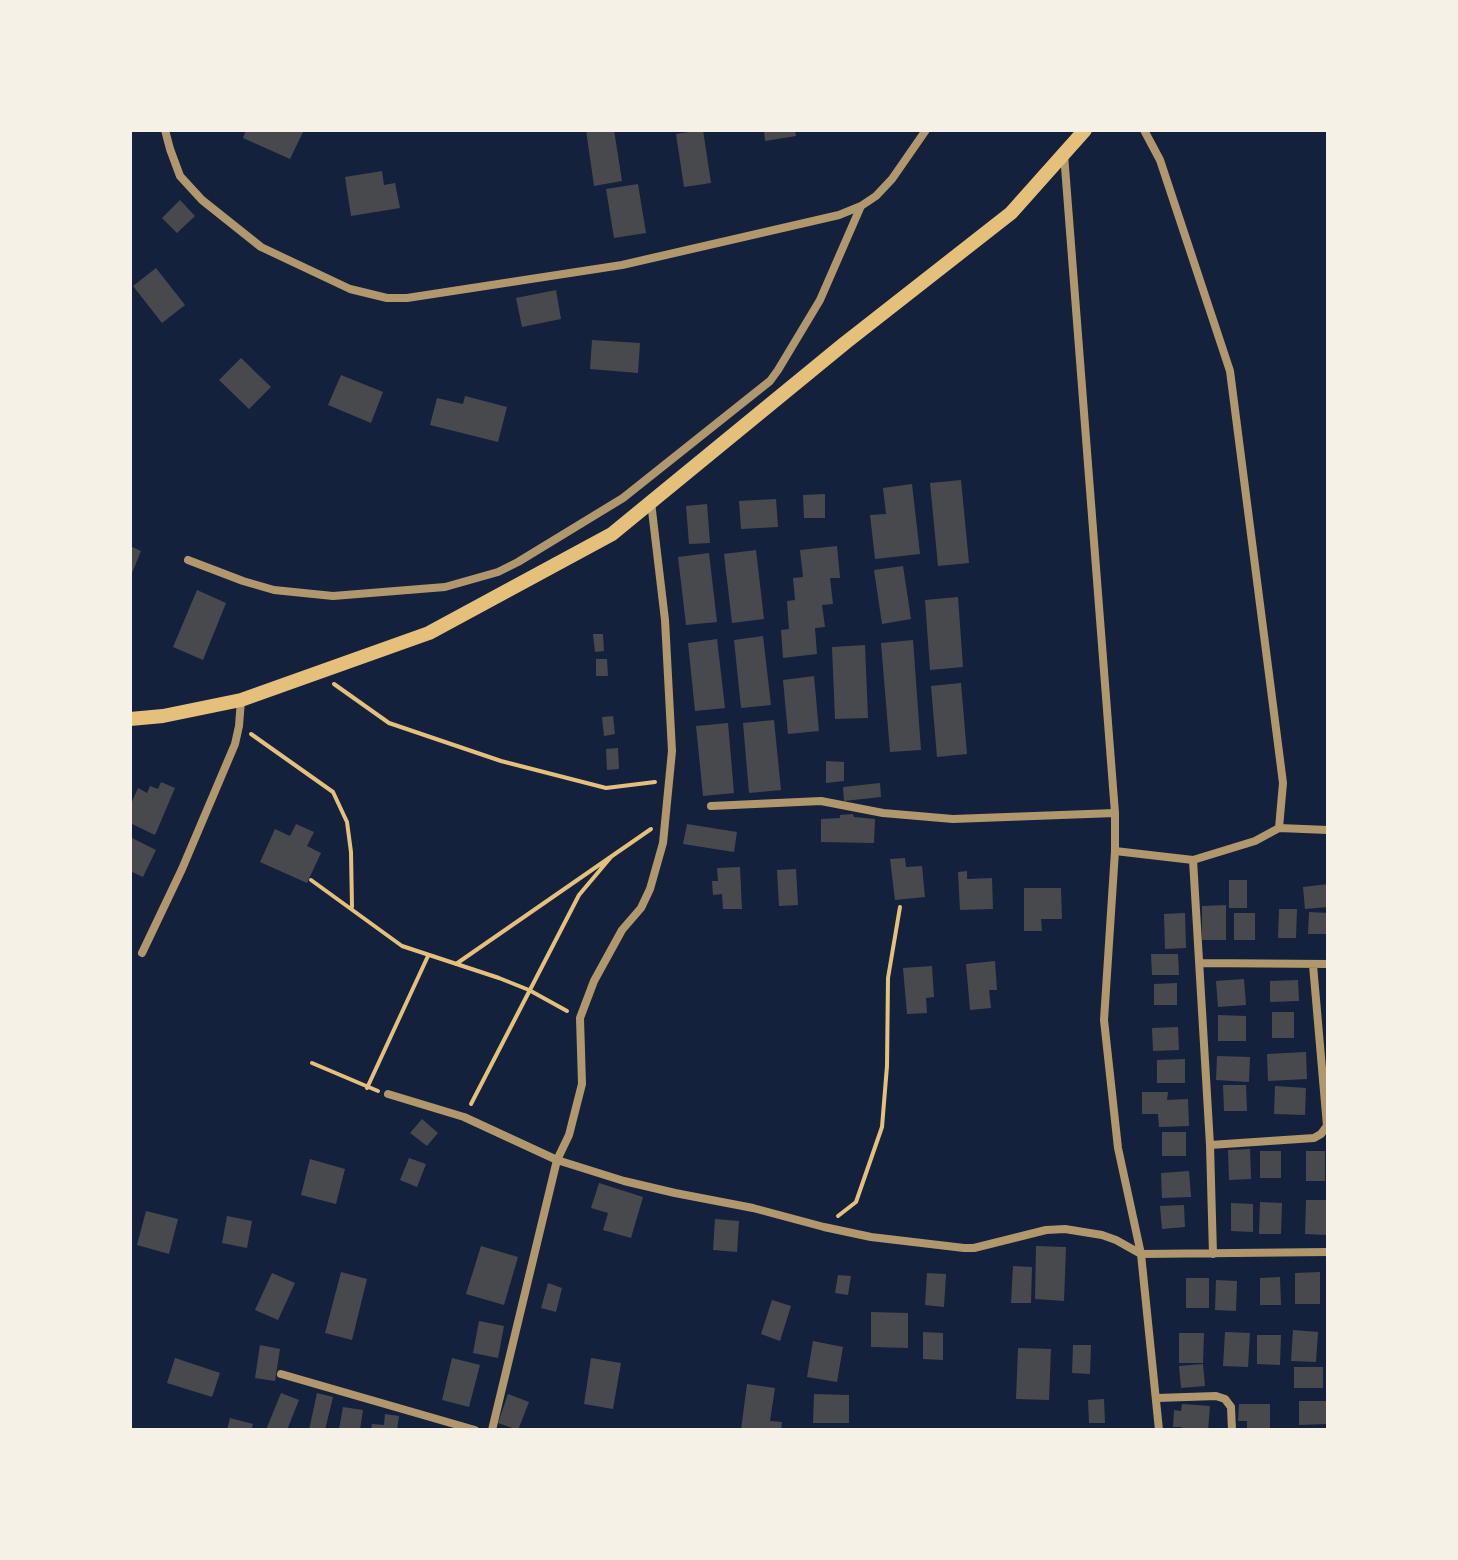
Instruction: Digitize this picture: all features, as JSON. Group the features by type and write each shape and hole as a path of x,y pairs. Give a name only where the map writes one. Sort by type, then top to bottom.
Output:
{"main road":[{"path":"130,719 163,716 241,700 429,633 612,534 845,343 1011,213 1085,130"}],"street":[{"path":"165,130 180,176 202,200 261,247 350,289 387,298 407,298 622,265 839,215 876,196 892,179 926,130"},
{"path":"1144,130 1160,160 1230,371 1283,783 1279,828"},
{"path":"1064,153 1115,813 1104,1020 1118,1148 1141,1254 1159,1430"},
{"path":"188,560 274,590 333,596 445,587 498,572 518,562 623,498 770,381 820,300 861,206"},
{"path":"492,1430 557,1160 569,1135 582,1084 580,1018 594,981 622,930 641,908 650,889 663,843 672,751 665,620 651,502"},
{"path":"142,953 235,744 241,700"},
{"path":"711,806 821,801 883,813 953,819 1115,813"},
{"path":"1115,851 1193,860 1255,841 1279,828 1328,830"},
{"path":"1193,860 1210,1145 1213,1254"},
{"path":"1199,963 1328,964"},
{"path":"1210,1145 1314,1138 1327,1126 1313,965"},
{"path":"388,1094 464,1117 557,1160 624,1181 871,1237 964,1248 1046,1230 1065,1229 1102,1235 1141,1254 1328,1252"},
{"path":"281,1374 475,1430"},
{"path":"1157,1398 1216,1396 1225,1399 1231,1407 1232,1430"}],"path":[{"path":"319,673 389,723 501,761 606,788 669,780"},
{"path":"239,726 333,792 347,822 352,909"},
{"path":"456,964 666,818"},
{"path":"464,1117 579,895 611,857"},
{"path":"311,880 402,946 529,990 580,1018"},
{"path":"824,1227 856,1202 882,1127 887,1066 888,978 900,907"},
{"path":"367,1088 428,955"},
{"path":"312,1063 388,1094"}],"building":[{"path":"246,130 303,132 290,159 243,138"},
{"path":"586,130 614,130 622,181 594,186"},
{"path":"703,130 711,183 684,187 676,134"},
{"path":"764,130 795,130 796,136 765,141"},
{"path":"382,171 384,185 395,183 400,208 351,216 345,177"},
{"path":"638,184 646,233 614,238 606,189"},
{"path":"180,200 195,216 177,233 162,218"},
{"path":"156,268 185,305 162,323 133,286"},
{"path":"556,290 561,319 522,327 516,298"},
{"path":"592,340 640,343 638,373 590,369"},
{"path":"241,358 271,387 249,409 219,380"},
{"path":"341,375 383,392 371,423 328,405"},
{"path":"465,396 507,407 498,442 430,425 437,398 463,404"},
{"path":"961,480 969,563 938,566 930,483"},
{"path":"912,484 920,554 875,559 870,515 886,514 883,488"},
{"path":"825,494 825,518 804,518 803,495"},
{"path":"776,499 778,527 741,529 739,501"},
{"path":"707,504 710,543 689,544 686,506"},
{"path":"130,546 141,551 130,578"},
{"path":"837,546 840,578 830,578 833,604 822,605 825,627 815,628 817,654 783,658 781,630 789,629 787,601 795,600 793,578 803,577 800,550"},
{"path":"756,550 764,619 732,623 724,554"},
{"path":"709,553 717,622 686,625 678,557"},
{"path":"903,566 911,619 882,624 874,570"},
{"path":"197,590 226,603 203,660 173,647"},
{"path":"958,597 963,667 930,670 925,600"},
{"path":"593,634 603,634 604,651 595,652"},
{"path":"763,636 771,705 741,708 734,640"},
{"path":"717,639 725,708 695,711 688,643"},
{"path":"913,640 921,750 890,752 881,643"},
{"path":"865,645 868,718 835,719 832,647"},
{"path":"596,659 607,659 608,676 596,676"},
{"path":"814,676 819,731 788,734 783,680"},
{"path":"961,683 967,754 937,757 931,686"},
{"path":"613,716 615,734 604,736 602,717"},
{"path":"774,720 781,790 749,793 743,723"},
{"path":"728,723 734,793 703,796 696,726"},
{"path":"618,748 619,769 607,770 606,749"},
{"path":"826,761 844,762 844,781 826,783"},
{"path":"161,782 175,788 155,835 130,823 130,806 138,788 147,793 150,786 158,789"},
{"path":"880,783 881,797 844,801 843,787"},
{"path":"853,814 854,817 875,819 874,843 821,842 821,819"},
{"path":"296,824 314,832 307,846 321,853 307,883 260,862 275,829 290,836"},
{"path":"687,824 737,832 734,852 683,844"},
{"path":"130,837 156,850 143,877 130,871"},
{"path":"905,858 906,867 922,866 925,897 895,900 890,859"},
{"path":"740,867 742,909 723,909 722,894 713,895 712,881 718,881 717,868"},
{"path":"796,869 798,905 779,906 777,870"},
{"path":"967,871 967,879 992,878 993,909 960,910 958,872"},
{"path":"1229,880 1247,880 1247,908 1229,908"},
{"path":"1328,884 1328,907 1305,909 1303,887"},
{"path":"1024,888 1061,888 1062,919 1041,919 1042,931 1024,931"},
{"path":"1226,905 1226,940 1202,940 1202,906"},
{"path":"1279,909 1297,909 1296,938 1278,938"},
{"path":"1309,912 1328,913 1328,934 1308,934"},
{"path":"1185,913 1186,948 1165,949 1164,914"},
{"path":"1234,913 1255,913 1255,940 1234,940"},
{"path":"1151,954 1178,954 1179,975 1152,975"},
{"path":"995,961 997,990 989,990 991,1008 970,1010 966,964"},
{"path":"932,966 934,997 926,998 927,1013 907,1014 903,968"},
{"path":"1244,979 1246,1005 1218,1007 1216,981"},
{"path":"1298,980 1299,1001 1270,1002 1270,981"},
{"path":"1177,983 1177,1005 1154,1005 1154,984"},
{"path":"1272,1012 1294,1012 1294,1038 1272,1038"},
{"path":"1218,1015 1246,1016 1246,1041 1218,1041"},
{"path":"1178,1027 1179,1050 1153,1051 1152,1028"},
{"path":"1306,1052 1307,1079 1268,1081 1267,1054"},
{"path":"1217,1056 1250,1057 1249,1082 1216,1080"},
{"path":"1185,1059 1185,1083 1157,1083 1157,1060"},
{"path":"1223,1085 1246,1085 1247,1111 1224,1111"},
{"path":"1275,1086 1306,1088 1305,1115 1274,1114"},
{"path":"1142,1092 1168,1092 1167,1100 1188,1099 1189,1126 1159,1127 1158,1114 1142,1114"},
{"path":"422,1119 438,1133 427,1146 410,1133"},
{"path":"1162,1132 1186,1132 1186,1156 1162,1156"},
{"path":"1250,1149 1251,1179 1229,1180 1228,1150"},
{"path":"1260,1151 1281,1151 1281,1178 1260,1178"},
{"path":"1306,1151 1325,1151 1325,1181 1306,1181"},
{"path":"409,1158 426,1164 417,1187 400,1180"},
{"path":"310,1159 345,1169 336,1204 301,1195"},
{"path":"1189,1171 1191,1197 1162,1198 1161,1173"},
{"path":"599,1183 643,1197 631,1238 603,1230 608,1213 591,1208"},
{"path":"1306,1200 1328,1200 1328,1235 1305,1234"},
{"path":"1260,1202 1282,1203 1281,1234 1259,1234"},
{"path":"1231,1203 1253,1204 1253,1232 1231,1231"},
{"path":"1184,1205 1185,1227 1162,1229 1160,1206"},
{"path":"146,1211 178,1219 169,1254 137,1245"},
{"path":"227,1216 252,1221 247,1248 222,1243"},
{"path":"715,1219 739,1221 737,1252 713,1250"},
{"path":"481,1246 518,1257 504,1305 466,1294"},
{"path":"1036,1246 1066,1247 1064,1301 1035,1299"},
{"path":"1013,1266 1032,1267 1031,1303 1011,1303"},
{"path":"341,1272 367,1279 352,1340 325,1333"},
{"path":"1320,1272 1320,1304 1295,1304 1295,1273"},
{"path":"272,1273 295,1283 278,1320 255,1310"},
{"path":"927,1273 946,1274 944,1307 925,1305"},
{"path":"838,1275 851,1276 848,1295 835,1293"},
{"path":"1280,1277 1281,1305 1260,1305 1260,1278"},
{"path":"1186,1278 1209,1278 1209,1308 1186,1308"},
{"path":"1216,1280 1237,1281 1236,1311 1215,1310"},
{"path":"548,1283 562,1288 556,1312 541,1308"},
{"path":"772,1300 791,1306 780,1341 761,1334"},
{"path":"871,1312 908,1313 908,1348 871,1347"},
{"path":"479,1321 504,1326 498,1358 473,1353"},
{"path":"1293,1330 1318,1332 1316,1362 1291,1361"},
{"path":"923,1332 943,1333 943,1360 923,1359"},
{"path":"1225,1332 1250,1333 1248,1367 1223,1366"},
{"path":"1179,1333 1204,1333 1203,1363 1179,1363"},
{"path":"1257,1335 1281,1335 1280,1365 1257,1364"},
{"path":"813,1341 843,1347 837,1382 807,1377"},
{"path":"260,1345 280,1349 275,1381 255,1378"},
{"path":"1073,1345 1091,1345 1090,1374 1072,1373"},
{"path":"1018,1348 1051,1349 1049,1400 1016,1399"},
{"path":"175,1358 220,1373 212,1397 167,1383"},
{"path":"452,1358 480,1365 469,1407 442,1400"},
{"path":"591,1358 621,1363 613,1409 584,1404"},
{"path":"1203,1364 1205,1386 1181,1388 1179,1366"},
{"path":"1294,1367 1323,1367 1323,1388 1294,1388"},
{"path":"747,1384 775,1388 770,1421 782,1422 781,1430 741,1430"},
{"path":"281,1393 299,1400 287,1430 266,1430"},
{"path":"317,1393 333,1397 325,1430 309,1430"},
{"path":"508,1394 529,1402 518,1430 498,1423"},
{"path":"814,1394 849,1395 849,1423 813,1423"},
{"path":"1104,1399 1105,1423 1089,1423 1088,1400"},
{"path":"1299,1401 1328,1401 1328,1424 1299,1425"},
{"path":"1182,1404 1210,1406 1208,1430 1173,1427 1174,1410 1181,1411"},
{"path":"1239,1404 1270,1404 1270,1429 1247,1429 1247,1421 1238,1421"},
{"path":"343,1407 363,1410 360,1430 339,1429"},
{"path":"385,1414 399,1416 397,1430 371,1430 372,1424 384,1425"},
{"path":"230,1418 253,1424 251,1430 227,1430"}]}
